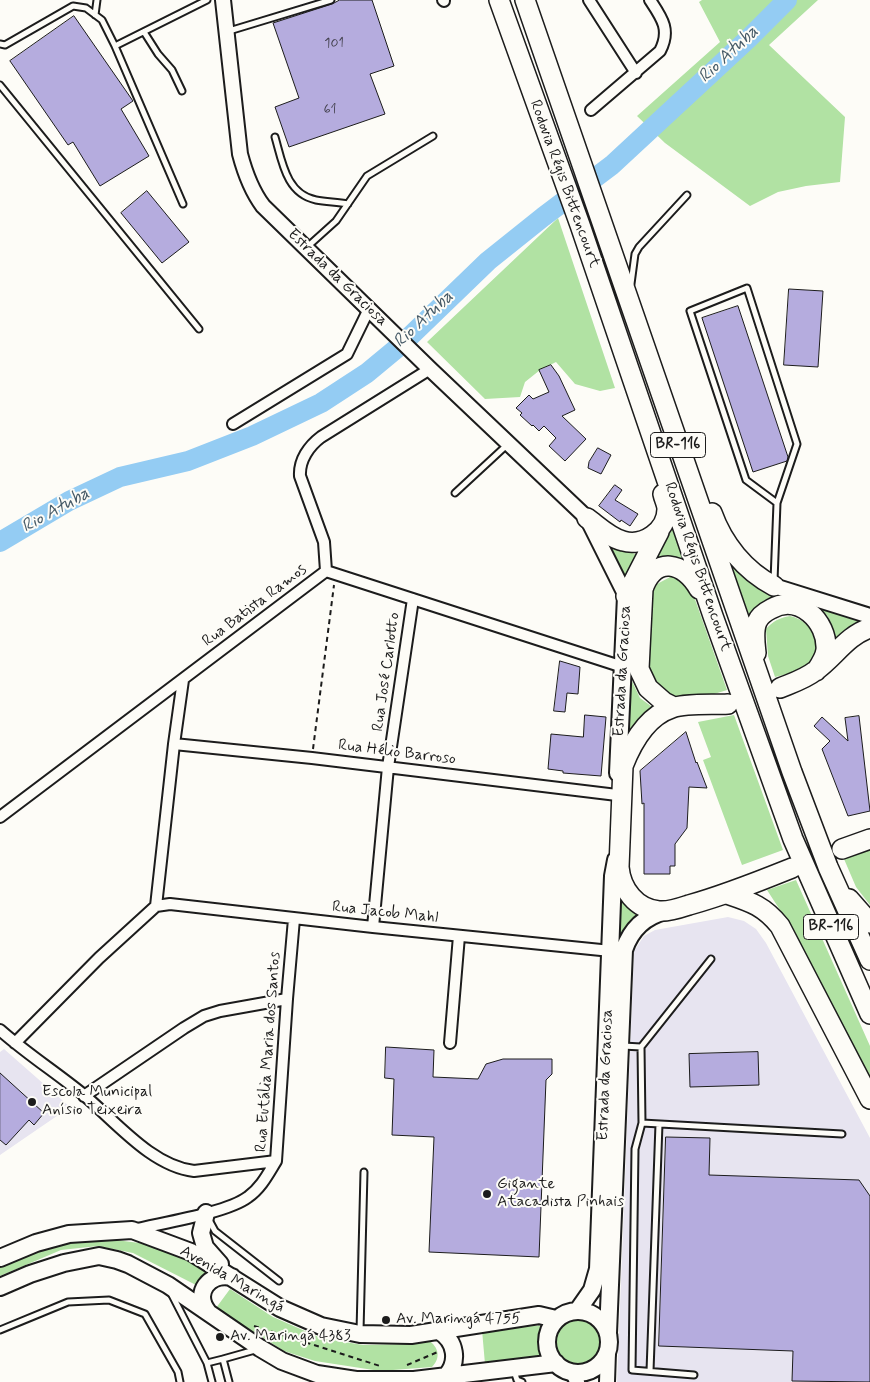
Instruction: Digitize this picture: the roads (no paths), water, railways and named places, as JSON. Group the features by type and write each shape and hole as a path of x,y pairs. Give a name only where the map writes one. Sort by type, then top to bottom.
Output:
{"highway":[{"name":"Rodovia Régis Bittencourt","path":"499,0 580,225 713,616 793,839 870,1014"},
{"name":"Rodovia Régis Bittencourt","path":"524,0 792,772 828,867 870,960"},
{"path":"630,305 667,384 714,519 741,562 751,572 774,586"},
{"path":"609,311 628,394 667,507 667,514 626,596"},
{"path":"587,518 614,538 628,542 642,541 655,534 660,528"},
{"path":"674,707 664,702 648,688 639,669 643,589 646,579 662,567 672,566 682,569 690,575 713,616"},
{"path":"758,677 754,634 757,622 765,612 776,606 789,604 802,606 812,614 820,625 825,638 826,651 816,671"},
{"path":"780,688 816,671 848,640 862,630 870,628"},
{"path":"728,704 674,707 655,718 644,729 628,754 623,766 618,867 624,886 632,898 642,906 666,912 727,894 792,868"},
{"path":"842,849 870,839"},
{"path":"828,867 855,907 870,922"},
{"path":"727,894 753,903 764,910 780,926 870,1099"}],"main road":[{"name":"Estrada da Graciosa","path":"224,0 240,154 252,188 263,206 418,358 587,518 626,596 617,795 620,835 613,876 598,1269 592,1290 578,1310"},
{"path":"774,586 870,616"},
{"name":"Estrada da Graciosa","path":"608,1334 624,950 626,942 640,923 652,916 666,912"},
{"path":"206,1213 200,1234 205,1247 232,1277"},
{"name":"Avenida Maringá","path":"0,1258 36,1243 69,1234 132,1230 191,1252 280,1308 321,1326 360,1334 411,1335 539,1316 556,1319"},
{"path":"0,1287 30,1274 64,1263 99,1256 128,1264 168,1285 260,1348 282,1361 317,1374 356,1380 415,1381 518,1375 556,1363"},
{"path":"208,1312 203,1303 206,1285 217,1277 232,1277"},
{"path":"608,1352 601,1363 591,1370 579,1373 575,1377 551,1357 547,1344 549,1330 556,1319 570,1311 578,1310 591,1313 602,1321 608,1334 609,1343 608,1382"},
{"path":"439,1331 448,1338 454,1350 453,1365 447,1379"}],"street":[{"path":"589,0 636,72"},
{"path":"591,110 660,51 666,33 664,24 650,0"},
{"path":"234,424 348,354 369,309"},
{"path":"330,573 324,542 300,476 302,460 316,441 430,369"},
{"name":"Rua Batista Ramos","path":"0,817 182,680 330,573 623,667"},
{"name":"Rua José Carlotto","path":"373,928 388,767 412,599"},
{"path":"15,1043 99,958 156,906 182,680"},
{"name":"Rua Hélio Barroso","path":"174,744 312,758 617,795"},
{"name":"Rua Jacob Mahl","path":"156,906 170,904 373,928 611,951"},
{"name":"Rua Eutália Maria dos Santos","path":"132,1230 206,1213 247,1198 263,1183 276,1161 286,999 294,919"},
{"path":"450,1043 459,936"},
{"path":"84,1096 204,1016 220,1011 286,999"},
{"path":"0,1030 84,1096 156,1157 171,1165 183,1170 207,1170 276,1161"}],"lane":[{"path":"95,15 97,0"},
{"path":"115,46 207,0"},
{"path":"226,31 331,0"},
{"path":"0,44 5,45 73,6 86,8 102,20 183,204"},
{"path":"144,32 158,54 172,70 182,91"},
{"path":"0,85 199,329"},
{"path":"306,248 336,220 367,176 433,136"},
{"path":"275,137 287,177 294,187 304,195 314,199 348,204"},
{"path":"630,305 635,254 646,238 687,195"},
{"path":"774,586 777,502 797,444 746,288 690,311 746,480 777,502"},
{"path":"455,493 509,443"},
{"path":"694,1375 632,1370 635,1149 642,1123 640,1047 711,959"},
{"path":"620,1045 640,1047"},
{"path":"642,1123 842,1134"},
{"path":"650,1371 659,1124"},
{"path":"360,1334 364,1172"},
{"path":"206,1213 215,1231 279,1281"},
{"path":"168,1285 207,1363 212,1382"},
{"path":"0,1330 68,1302 109,1300 145,1314 178,1372 180,1382"},
{"path":"207,1363 260,1348"},
{"path":"223,1359 229,1382"}],"waterway":[{"name":"Rio Atuba","path":"0,542 69,501 120,477 188,461 252,436 321,403 367,373 402,344 488,261 612,165 748,39 787,0"}],"place":[{"name":"Escola Municipal Anísio Teixeira","path":"32,1102"},
{"name":"Gigante Atacadista Pinhais","path":"487,1194"},
{"name":"Av. Maringá 4755","path":"386,1320"},
{"name":"Av. Maringá 4383","path":"220,1337"}]}
